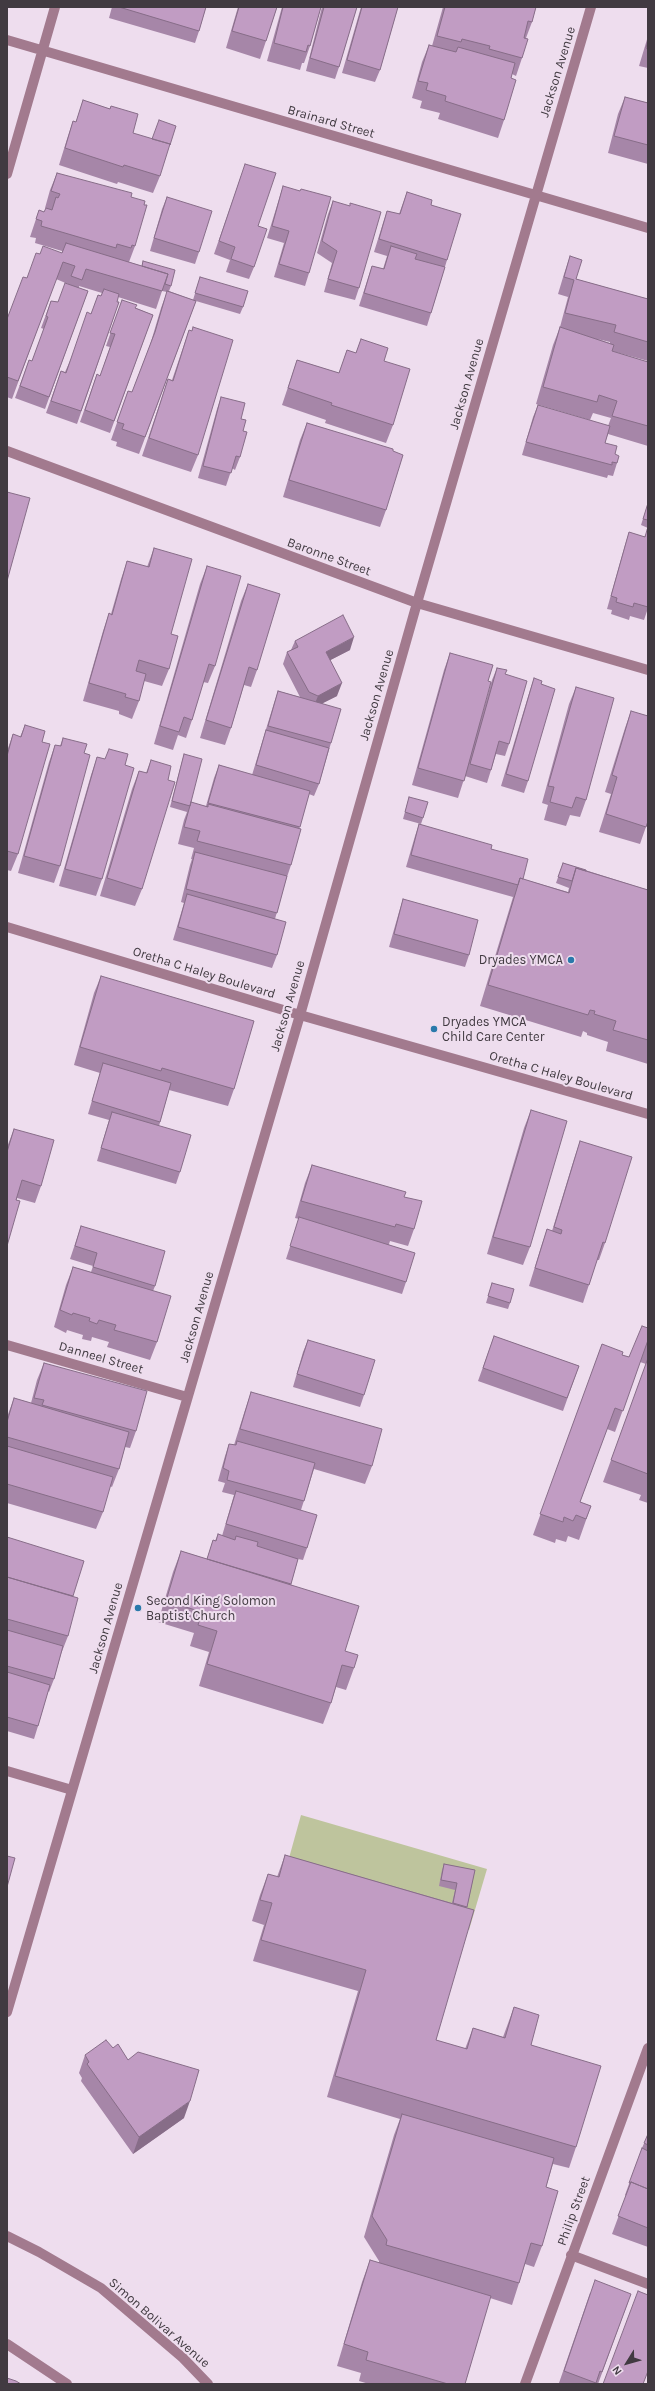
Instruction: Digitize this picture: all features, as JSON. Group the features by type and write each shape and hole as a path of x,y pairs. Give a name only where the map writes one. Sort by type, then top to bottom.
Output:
{"street":[{"path":"7,174 55,7"},
{"name":"Jackson Avenue","path":"7,2012 300,1016 417,603 535,194 591,7"},
{"name":"Brainard Street","path":"7,40 648,228"},
{"name":"Baronne Street","path":"7,452 417,603 648,670"},
{"name":"Oretha C Haley Boulevard","path":"7,927 300,1016 648,1114"},
{"name":"Danneel Street","path":"7,1345 187,1397"},
{"path":"7,1771 72,1790"},
{"name":"Philip Street","path":"525,2384 648,2048"},
{"name":"Simon Bolivar Avenue","path":"7,2236 39,2252 101,2288 183,2358 208,2384"},
{"path":"571,2255 648,2284"},
{"path":"7,2344 67,2384"}],"green space":[{"path":"301,1815 487,1869 469,1930 284,1876"}],"building":[{"path":"119,7 206,7 199,31"},
{"path":"239,7 277,7 266,41 232,31"},
{"path":"283,7 321,7 310,46 308,45 306,52 274,43"},
{"path":"324,7 357,7 339,67 310,58"},
{"path":"362,7 398,7 380,70 347,60"},
{"path":"445,7 536,7 532,22 528,21 524,38 528,39 522,58 489,49 490,46 462,39 461,42 437,36"},
{"path":"429,45 456,52 458,47 515,63 511,78 516,80 504,120 445,101 446,96 426,90 428,83 418,81"},
{"path":"625,97 648,103 648,145 614,136"},
{"path":"83,100 110,109 111,106 138,114 133,133 170,144 160,176 124,165 123,167 65,148 73,121 76,122"},
{"path":"159,120 176,126 170,145 152,139"},
{"path":"245,164 276,173 258,226 267,229 254,267 231,259 235,247 219,241"},
{"path":"57,173 132,193 131,197 145,201 144,205 147,205 135,246 132,245 131,248 117,244 116,248 41,226 42,221 36,219 39,210 44,212 46,208 52,210 56,197 58,198 60,194 51,191"},
{"path":"283,186 331,197 309,273 279,264 289,231 272,226"},
{"path":"407,192 432,200 431,205 461,214 447,260 379,239 387,211 400,214"},
{"path":"167,197 212,211 199,252 154,238"},
{"path":"333,201 350,206 350,203 381,212 359,288 328,279 337,251 322,241"},
{"path":"66,243 168,274 162,291 86,269 82,280 71,276 75,266 63,262 18,381 7,377 7,319 23,277 27,278 36,253 40,254 43,246 62,253"},
{"path":"391,246 417,254 415,259 445,267 431,313 364,293 372,266 384,269"},
{"path":"570,256 582,260 576,279 648,299 648,342 614,332 616,325 565,313 574,280 564,277"},
{"path":"143,261 175,270 171,286 165,284 168,274 142,266"},
{"path":"200,277 248,291 243,307 195,293"},
{"path":"65,283 88,291 49,397 20,386 29,360 32,361 48,317 46,316 51,301 58,302"},
{"path":"104,289 119,294 117,302 119,302 81,411 51,401 61,371 66,373 87,312 91,314 98,295 101,296"},
{"path":"167,291 196,301 145,437 122,429 124,424 117,422 128,391 132,392 155,332"},
{"path":"122,300 137,305 135,308 153,315 114,421 85,410 97,374 100,376 115,334 110,333"},
{"path":"193,327 233,340 198,455 149,438 168,379 173,381 189,330 192,331"},
{"path":"560,327 614,345 612,351 648,362 648,426 612,416 617,401 599,395 597,402 543,387"},
{"path":"361,339 388,348 384,361 410,369 393,425 331,405 332,403 288,388 297,360 339,373 347,350 356,353"},
{"path":"221,397 245,403 241,419 246,420 243,431 247,432 240,457 236,456 231,473 203,466"},
{"path":"538,405 610,426 605,443 617,446 615,454 619,456 617,463 612,462 612,465 526,442"},
{"path":"307,423 393,449 393,451 403,455 386,510 289,480"},
{"path":"7,492 30,498 7,581"},
{"path":"648,503 648,520 643,519"},
{"path":"647,530 648,607 634,603 633,607 616,602 617,598 611,596 629,532 645,537"},
{"path":"154,548 192,559 171,634 178,636 169,669 139,660 136,671 146,674 139,701 125,697 126,694 89,683 109,613 112,615 127,561 149,567"},
{"path":"207,566 241,576 215,666 209,664 192,720 184,717 179,732 160,726"},
{"path":"248,584 280,594 257,670 249,667 231,728 206,720"},
{"path":"343,615 354,637 326,652 342,683 318,696 309,692 287,652 298,647 295,641"},
{"path":"450,653 493,665 488,681 491,682 464,781 418,768"},
{"path":"497,668 507,670 505,674 527,681 509,744 499,741 491,770 470,764"},
{"path":"534,678 542,681 541,684 555,689 528,781 506,774"},
{"path":"576,687 614,698 586,800 576,797 572,808 550,802 554,787 548,786"},
{"path":"278,691 341,709 331,743 268,726"},
{"path":"631,711 648,716 648,821 646,827 606,814 617,777 612,775"},
{"path":"25,725 45,731 42,742 50,744 18,854 7,851 7,756 13,734 21,737"},
{"path":"266,730 329,748 319,784 256,765"},
{"path":"63,738 87,744 84,753 90,755 60,866 24,856 55,745 61,746"},
{"path":"109,749 128,754 125,765 134,768 102,879 65,869 97,757 105,759"},
{"path":"184,754 202,759 190,806 172,801"},
{"path":"151,760 171,766 168,780 175,782 142,889 107,878 139,771 147,773"},
{"path":"219,765 310,791 300,827 208,803"},
{"path":"409,797 428,802 423,818 405,812"},
{"path":"191,802 208,807 208,804 301,829 291,865 197,841 200,831 184,827"},
{"path":"419,824 492,845 491,849 528,859 523,879 520,878 518,885 411,855"},
{"path":"195,852 287,876 277,913 186,889"},
{"path":"563,863 586,871 576,868 572,881 558,877"},
{"name":"Dryades YMCA","path":"576,868 648,890 648,1040 613,1030 616,1021 594,1014 595,1011 590,1010 588,1015 488,985 520,878 569,893"},
{"path":"187,894 286,922 277,955 178,927"},
{"path":"403,899 478,920 469,955 394,934"},
{"path":"101,976 254,1021 234,1089 162,1068 161,1071 80,1047"},
{"path":"103,1063 171,1083 160,1122 92,1101"},
{"path":"531,1110 567,1121 530,1247 493,1237"},
{"path":"112,1112 191,1135 180,1172 101,1148"},
{"path":"14,1129 54,1140 41,1186 22,1180 16,1200 20,1201 7,1246 7,1152"},
{"path":"580,1141 632,1157 605,1243 603,1242 589,1285 535,1268 547,1229 561,1234 562,1230 554,1227"},
{"path":"312,1165 406,1192 404,1197 422,1201 414,1229 396,1224 395,1227 301,1201"},
{"path":"299,1217 415,1253 406,1282 290,1246"},
{"path":"81,1226 165,1251 155,1286 93,1267 97,1253 75,1246"},
{"path":"73,1267 171,1296 157,1342 114,1330 116,1325 99,1320 97,1324 89,1321 90,1318 73,1313 72,1315 60,1310"},
{"path":"492,1283 514,1289 510,1303 488,1296"},
{"path":"642,1326 648,1328 648,1340 623,1411 615,1408 580,1502 591,1506 586,1519 576,1515 573,1521 564,1517 563,1522 540,1514 602,1344 623,1352 622,1355 629,1357"},
{"path":"494,1336 579,1366 567,1398 483,1368"},
{"path":"308,1340 375,1360 364,1395 297,1374"},
{"path":"648,1358 648,1474 611,1460"},
{"path":"44,1363 147,1391 136,1431 42,1405 44,1400 34,1398"},
{"path":"251,1392 382,1429 372,1466 240,1429"},
{"path":"14,1398 129,1432 119,1469 7,1437 7,1422"},
{"path":"237,1441 315,1463 304,1501 227,1480 229,1471 223,1468 229,1444 236,1445"},
{"path":"7,1446 113,1477 103,1512 7,1484"},
{"path":"236,1491 317,1515 307,1548 226,1524"},
{"path":"218,1534 235,1540 236,1536 258,1542 257,1546 298,1559 291,1584 207,1559 213,1540 216,1541"},
{"path":"7,1537 84,1561 73,1596 7,1577"},
{"path":"181,1551 359,1606 345,1651 358,1655 354,1668 342,1665 331,1703 207,1664 217,1631 198,1625 202,1612 166,1601"},
{"path":"7,1577 78,1598 68,1636 7,1619"},
{"path":"7,1630 63,1646 54,1679 7,1666"},
{"path":"7,1672 50,1685 38,1726 7,1717"},
{"path":"285,1855 474,1910 436,2040 467,2049 473,2028 505,2038 514,2007 539,2015 531,2045 601,2066 576,2147 335,2076 366,1970 261,1940 272,1903 260,1900 268,1874 279,1877"},
{"path":"7,1856 15,1858 7,1887"},
{"path":"444,1864 475,1870 467,1907 453,1903 457,1883 441,1880"},
{"path":"106,2040 113,2048 118,2044 128,2060 138,2052 199,2070 190,2101 139,2137 87,2064 89,2062 85,2055"},
{"path":"402,2114 554,2158 546,2187 558,2191 542,2246 531,2243 519,2283 386,2245 387,2240 372,2216"},
{"path":"648,2134 648,2145 644,2143"},
{"path":"642,2148 648,2151 648,2189 631,2182 629,2183"},
{"path":"631,2182 648,2189 648,2228 618,2216"},
{"path":"370,2260 491,2296 465,2384 448,2384 366,2360 368,2352 344,2344"},
{"path":"595,2280 631,2294 602,2372 600,2371 596,2383 564,2371"},
{"path":"638,2291 648,2295 648,2371 643,2384 603,2384"},
{"path":"7,2378 16,2381 21,2384 7,2384"}],"place":[{"name":"Dryades YMCA","path":"571,960"},
{"name":"Dryades YMCA Child Care Center","path":"434,1029"},
{"name":"Second King Solomon Baptist Church","path":"138,1608"}]}
